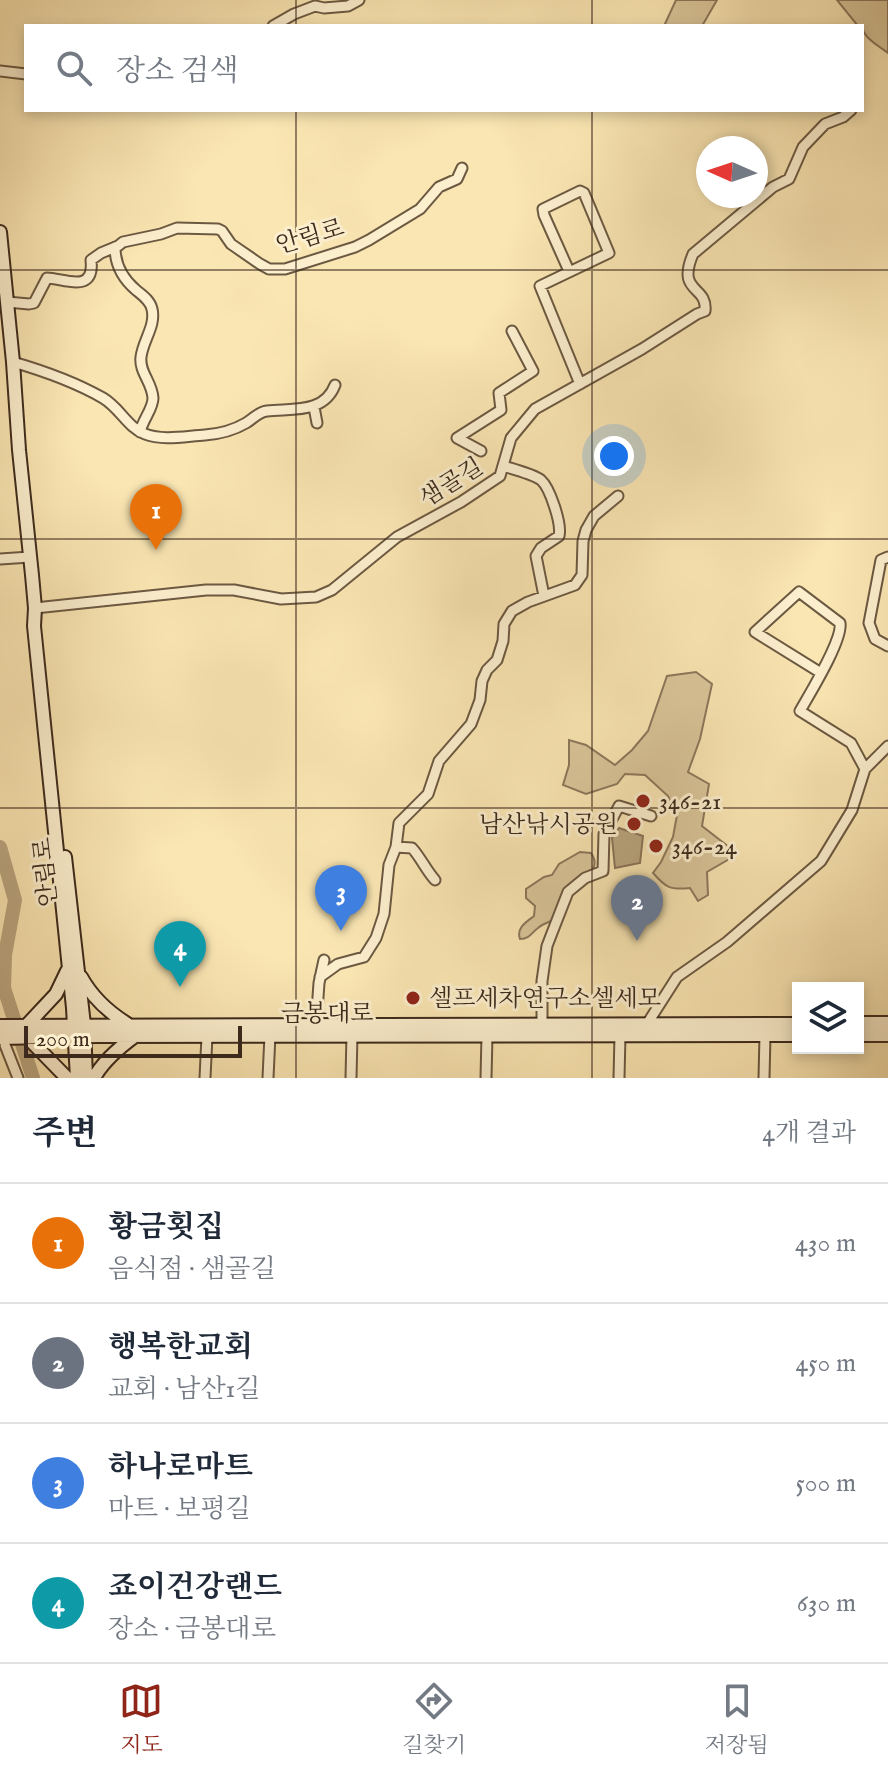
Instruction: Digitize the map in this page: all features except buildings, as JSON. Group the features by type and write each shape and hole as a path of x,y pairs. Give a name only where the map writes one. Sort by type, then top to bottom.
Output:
{"street":[{"path":"276,24 315,6 348,6 359,0"},
{"path":"0,71 24,74"},
{"name":"샘골길","path":"35,608 206,590 234,590 281,599 316,597 332,590 397,537 461,502 500,476 511,438 535,409 705,311 703,295 690,284 689,265 693,254 773,187 789,179 803,147 825,124 849,112"},
{"name":"안림로","path":"7,302 34,303 47,278 57,278 71,284 79,282 89,274 93,257 123,242 177,228 218,229 231,244 260,264 269,269 285,269 369,240 420,209 439,187 457,179 462,168"},
{"path":"569,271 543,209 580,191 584,193 609,253 542,284 540,289 580,384"},
{"name":"안림로","path":"0,232 7,302 5,336 13,362 19,450 35,608 41,625 79,1031"},
{"path":"115,247 116,260 128,283 152,307 150,331 142,349 140,365 152,389 152,404 140,432"},
{"path":"481,451 457,438 501,410 498,397 502,389 533,371 512,331"},
{"path":"13,362 41,369 104,399 140,432 165,437 221,433 266,411 314,407 328,398 335,385"},
{"path":"314,407 317,423"},
{"path":"503,466 540,480 557,515 561,530 559,536 541,548 536,556 544,596"},
{"path":"320,977 338,964 364,957 376,938 384,914 389,865 396,847 399,823 428,794 439,761 471,724 480,700 482,681 497,660 504,624 512,611 575,585 582,575 586,530 594,516 618,496"},
{"path":"0,559 30,557"},
{"path":"888,557 881,560 869,623 875,639 888,646"},
{"path":"821,673 755,632 799,592 840,623 841,631 821,673 800,711 851,743 865,769"},
{"path":"647,1024 677,977 727,942 821,861 852,810 865,769 888,746"},
{"path":"542,1024 542,981 547,946 568,892 585,878 603,871 604,834 619,806 651,816"},
{"path":"396,847 412,848 435,880"},
{"path":"316,1025 324,960"},
{"path":"67,1078 27,1031 73,970 109,1013 132,1030 94,1078"},
{"path":"864,1023 888,1023"},
{"name":"금봉대로","path":"0,1026 27,1031 79,1031 316,1025 792,1024"},
{"name":"금봉대로","path":"132,1030 207,1036 792,1035"},
{"name":"금봉대로","path":"3,1042 27,1031"},
{"path":"77,1078 79,1031"},
{"path":"79,1031 86,1078"},
{"path":"268,1078 270,1035"},
{"path":"351,1078 352,1035"},
{"path":"486,1078 487,1035"},
{"path":"619,1078 620,1035"},
{"path":"764,1078 765,1035"},
{"path":"864,1035 888,1035"},
{"path":"205,1078 207,1036"},
{"path":"3,1042 18,1078"}],"shaded area":[{"path":"676,0 717,0 703,24 665,24"},
{"path":"837,0 888,0 888,53 868,38 864,24 856,24"},
{"path":"696,672 712,684 700,739 688,772 709,784 702,826 729,847 731,858 707,872 708,895 698,901 690,888 669,887 653,873 673,837 677,815 668,796 645,775 625,774 617,784 586,794 563,785 569,765 569,740 586,745 615,765 648,731 667,676"},
{"name":"남산낚시공원","path":"619,828 643,836 640,863 615,868 612,838"},
{"path":"580,852 591,853 594,866 591,872 562,895 553,920 520,939 521,928 534,916 535,906 526,898 526,889 552,875 559,864"}],"waterway":[{"path":"0,847 15,900 5,955 4,988 33,1078"}],"place":[{"name":"황금횟집","path":"156,550"},
{"name":"346-21","path":"643,801"},
{"name":"남산낚시공원","path":"634,824"},
{"name":"346-24","path":"656,846"},
{"name":"하나로마트","path":"341,931"},
{"name":"행복한교회","path":"637,941"},
{"name":"죠이건강랜드","path":"180,987"},
{"name":"셀프세차연구소셀세모","path":"413,998"}]}
